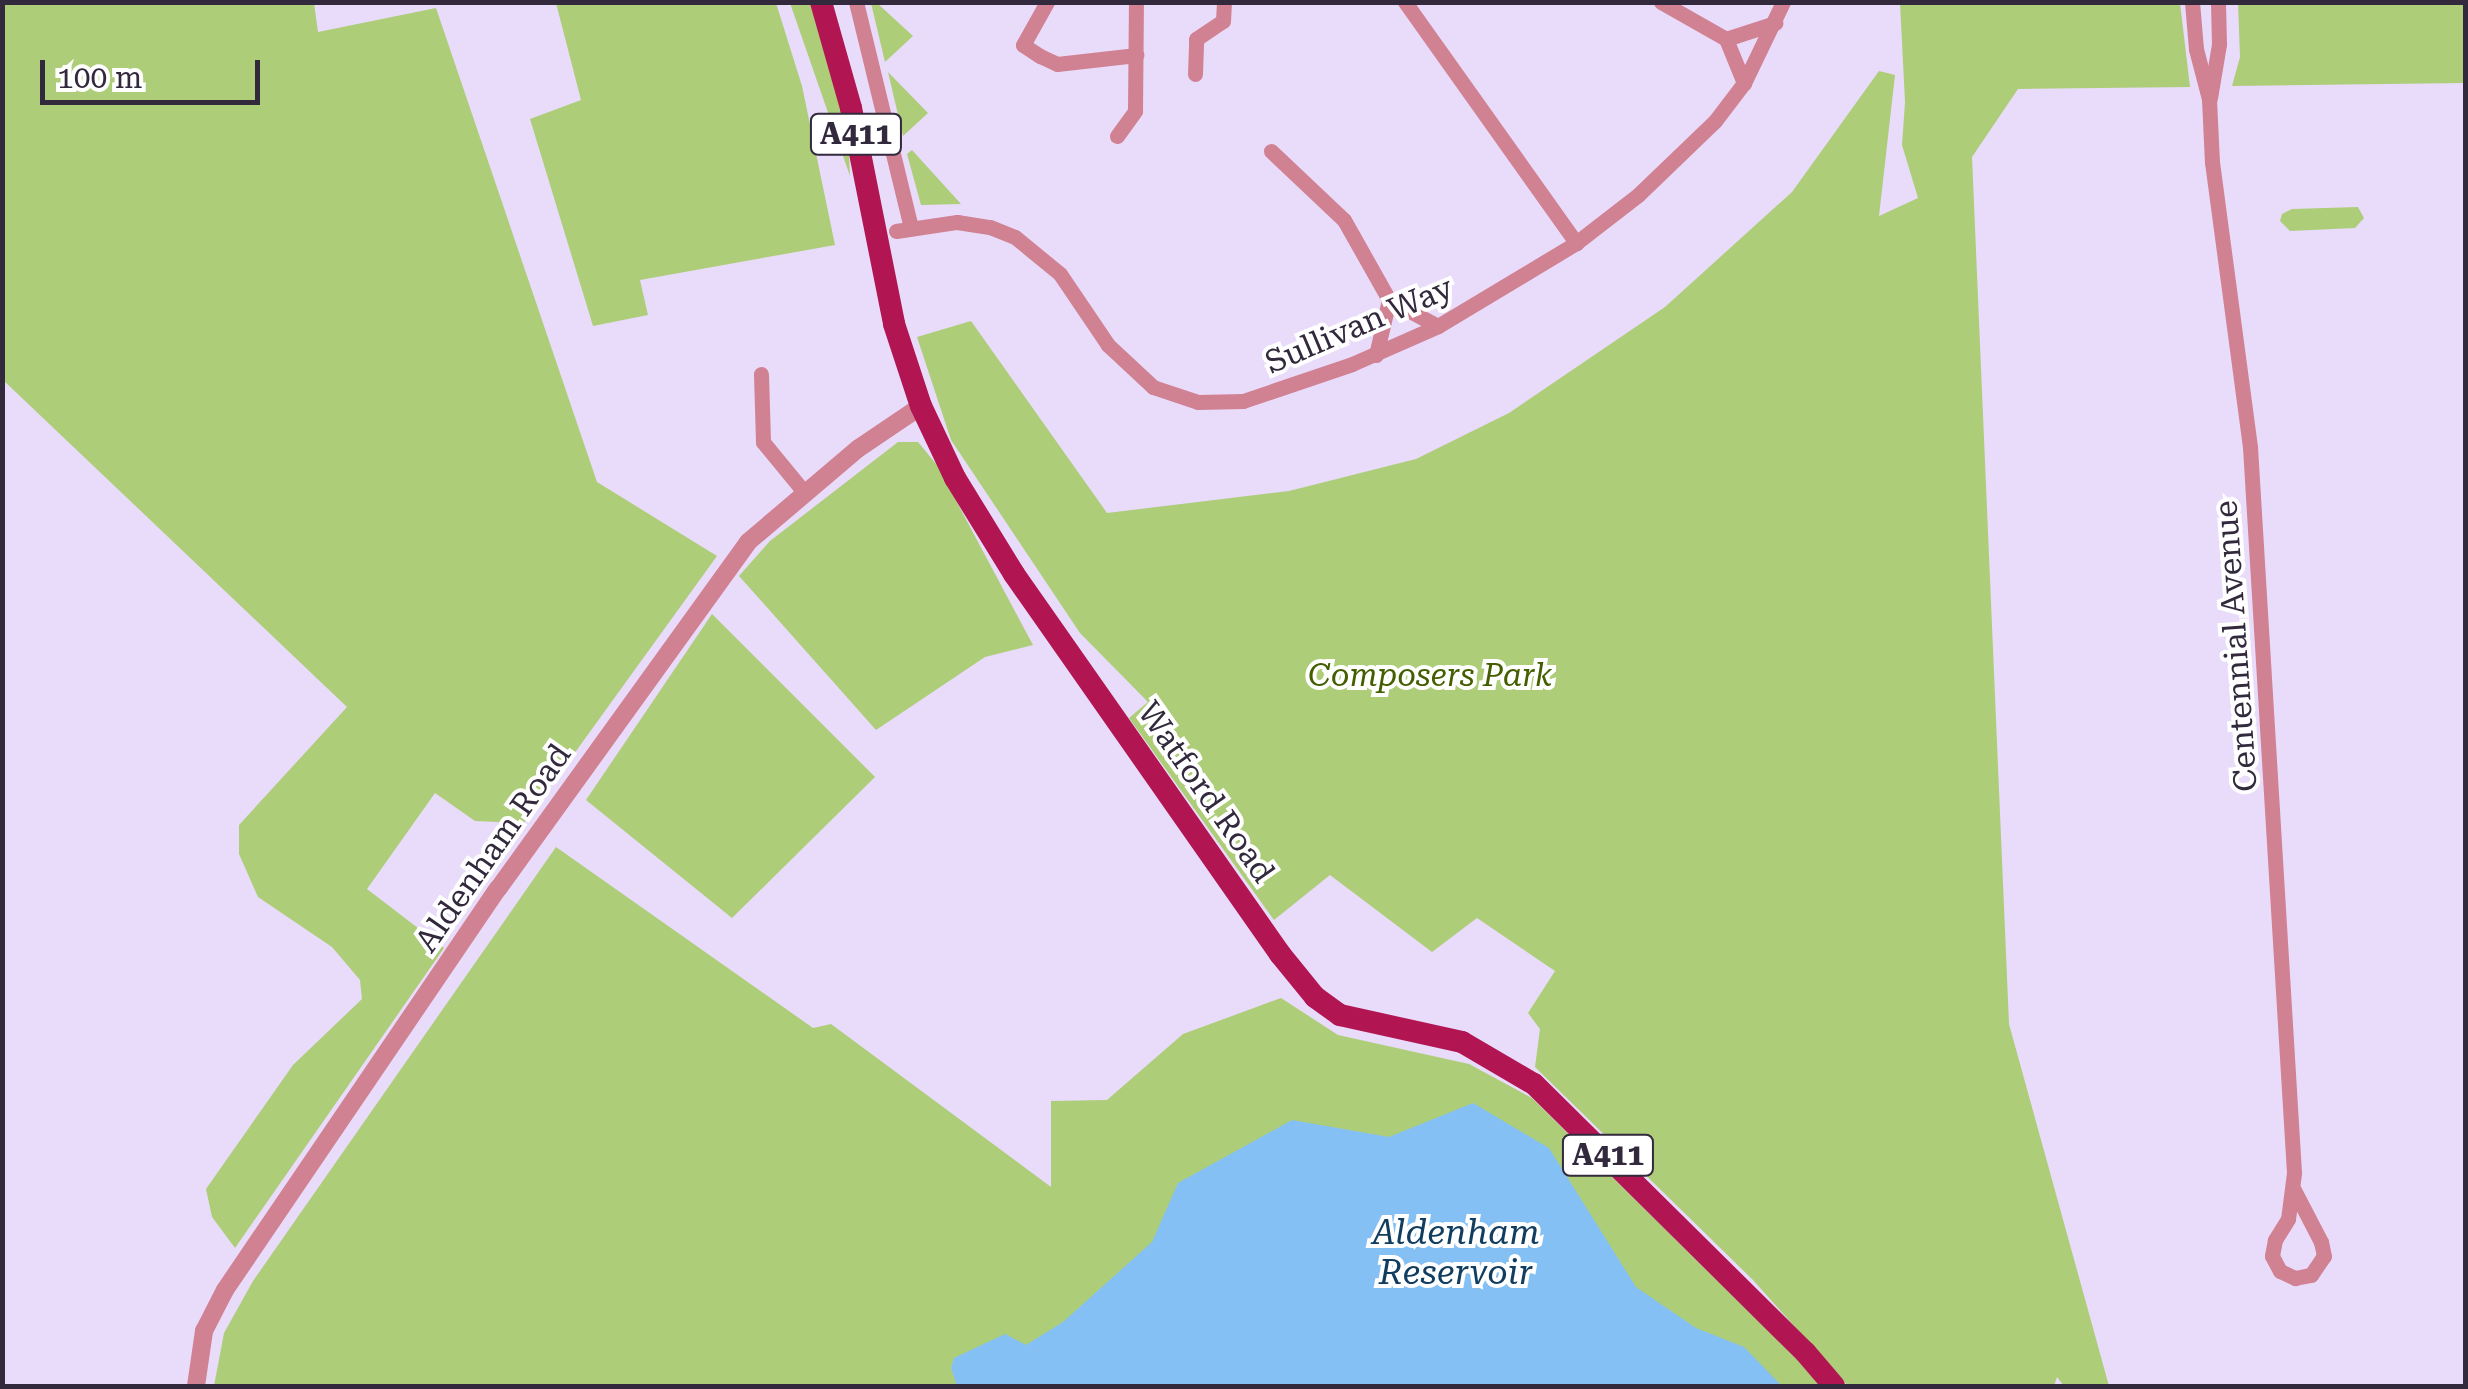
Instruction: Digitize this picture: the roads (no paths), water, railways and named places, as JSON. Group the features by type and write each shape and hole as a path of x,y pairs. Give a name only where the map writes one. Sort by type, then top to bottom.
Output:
{"main road":[{"name":"Watford Road","path":"821,2 851,108 894,324 921,406 955,478 1014,574 1280,954 1315,997 1349,1019 1474,1047 1534,1084 1805,1352 1834,1386"}],"street":[{"name":"Sullivan Way","path":"856,2 903,229 957,222 990,227 1042,254 1128,369 1153,388 1176,397 1221,404 1243,401 1376,354 1438,326 1576,243 1680,157 1744,83 1783,2"},
{"path":"1048,2 1023,45 1040,56 1057,64 1136,55"},
{"path":"1117,136 1135,111 1136,2"},
{"path":"1195,74 1196,38 1223,21 1224,2"},
{"path":"1405,2 1576,243"},
{"path":"1660,2 1726,39 1744,83"},
{"name":"Centennial Avenue","path":"2192,2 2196,49 2210,100"},
{"name":"Centennial Avenue","path":"2218,2 2219,44 2210,100 2214,178 2250,447 2294,1190"},
{"path":"1726,39 1776,23"},
{"path":"1270,151 1344,220 1389,300 1438,326"},
{"path":"1376,354 1389,300"},
{"path":"761,374 763,442 804,492"},
{"name":"Aldenham Road","path":"196,1386 204,1331 235,1274 498,889 748,542 804,492 921,406"},
{"path":"2294,1190 2323,1249 2322,1262 2311,1275 2295,1278 2275,1264 2272,1248 2281,1233 2294,1190"},
{"path":"2281,1233 2296,1227 2318,1236"}],"water":[{"name":"Aldenham Reservoir","path":"1473,1103 1549,1148 1636,1287 1696,1328 1744,1347 1782,1386 957,1386 951,1368 954,1358 1005,1334 1026,1345 1063,1322 1152,1242 1178,1183 1292,1120 1389,1137"}],"park label":[{"name":"Composers Park","path":"1430,675"}]}
